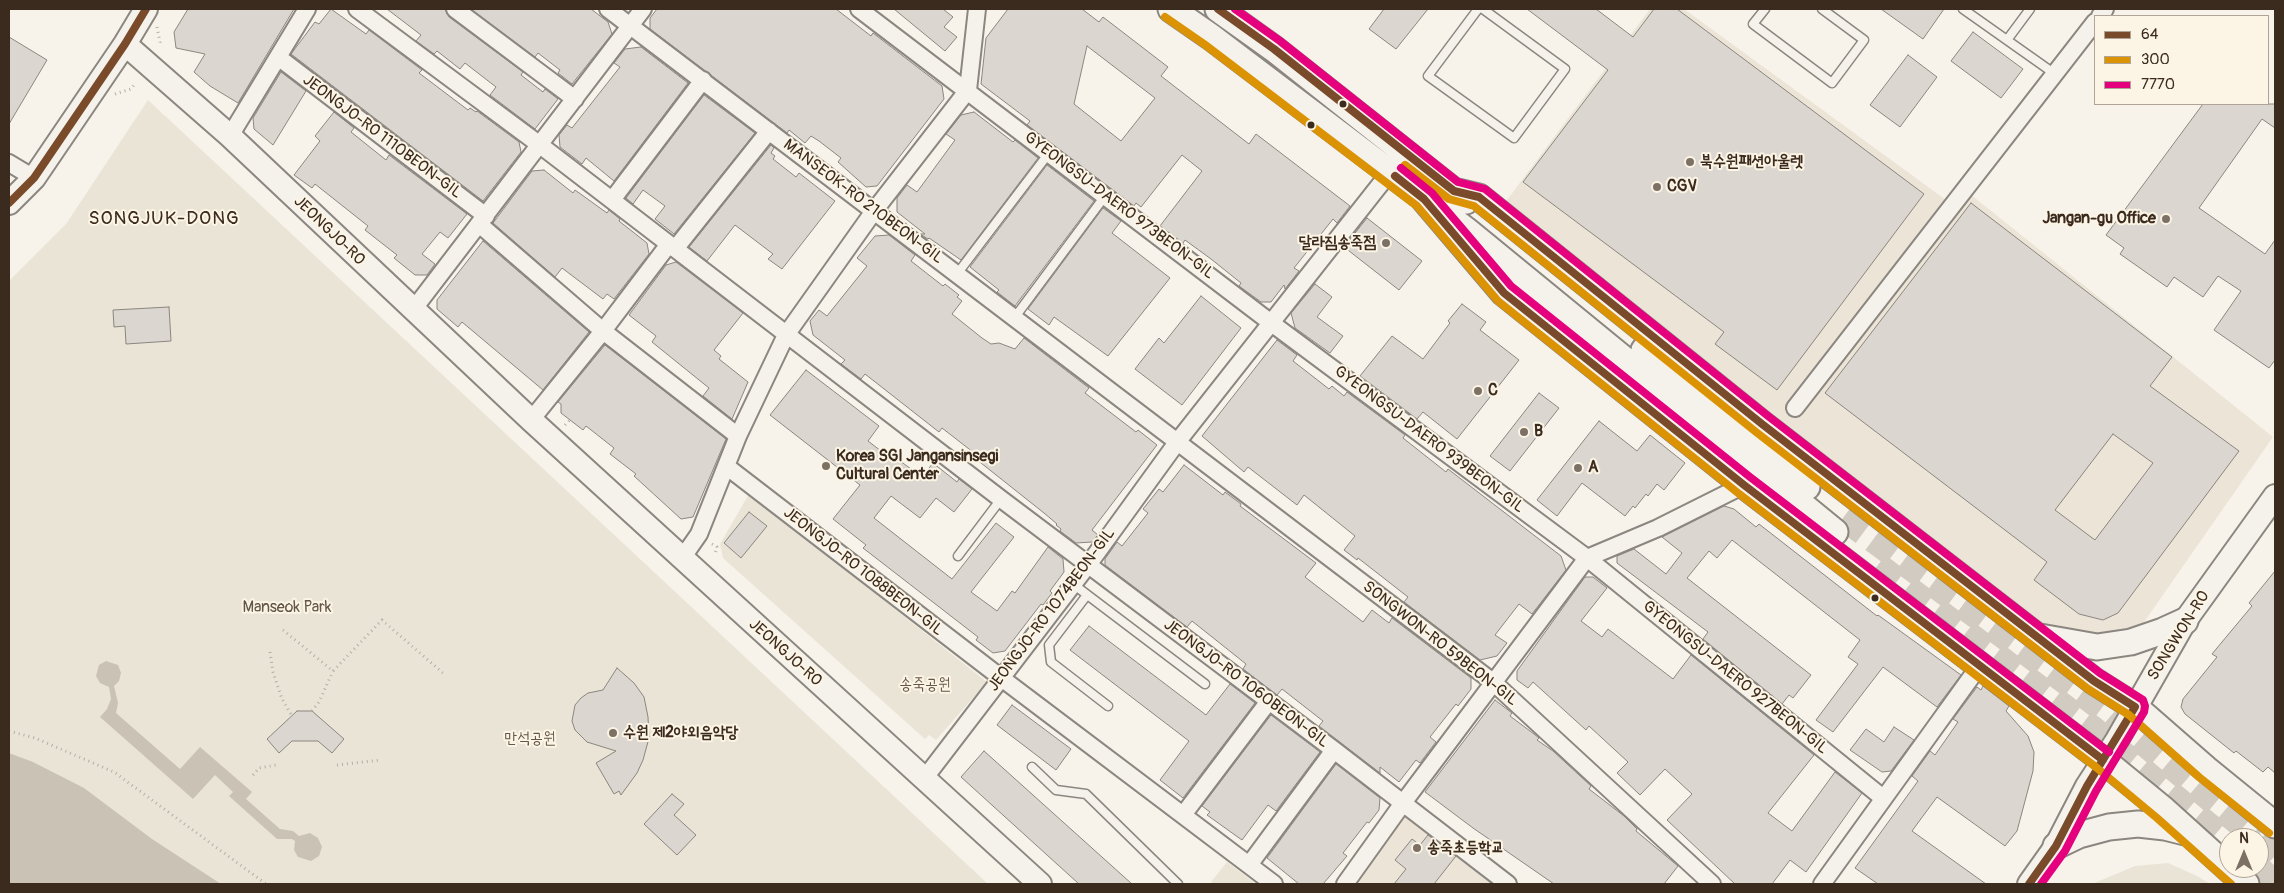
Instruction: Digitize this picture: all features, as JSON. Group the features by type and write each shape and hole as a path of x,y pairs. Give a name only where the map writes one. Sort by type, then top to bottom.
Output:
{"main road":[{"path":"1171,9 1474,236 1839,525 1454,191 1274,49 1218,9"},
{"path":"1454,191 1479,197 1762,424 2094,681 2135,707 2206,769 2275,824"},
{"path":"1424,199 1504,293 1744,485 2103,760 2246,884"},
{"path":"2036,636 2096,647 2131,642 2185,621"},
{"path":"2056,846 2079,835 2109,827 2138,824 2165,827 2189,833"}],"street":[{"path":"9,203 34,178 126,44 146,9"},
{"path":"230,136 307,9"},
{"path":"357,9 540,145 1088,565"},
{"path":"454,9 575,99"},
{"name":"MANSEOK-RO 210BEON-GIL","path":"608,9 1178,441"},
{"path":"413,310 643,9"},
{"name":"GYEONGSU-DAERO 973BEON-GIL","path":"859,9 968,90 1270,322"},
{"path":"683,557 699,534 738,436 786,335 874,211 968,90 977,9"},
{"path":"1795,408 2094,23"},
{"name":"JEONGJO-RO","path":"126,44 230,136 531,420 1040,884"},
{"name":"JEONGJO-RO 1110BEON-GIL","path":"278,57 482,220 603,331"},
{"path":"612,200 703,80"},
{"name":"MANSEOK-RO 210BEON-GIL","path":"672,247 769,131"},
{"path":"9,163 34,178"},
{"name":"JEONGJO-RO 1074BEON-GIL","path":"924,779 1000,677 1088,565 1178,441 1390,172"},
{"path":"531,420 672,247"},
{"name":"GYEONGSU-DAERO 939BEON-GIL","path":"1270,322 1587,558"},
{"path":"603,331 738,436"},
{"name":"SONGWON-RO 59BEON-GIL","path":"1178,441 1493,682 1712,884"},
{"name":"JEONGJO-RO 1088BEON-GIL","path":"726,466 1000,677"},
{"path":"1345,884 1403,803 1587,558 1658,528 1744,485"},
{"name":"SONGWON-RO","path":"2028,884 2056,846 2087,786 2185,621 2275,496"},
{"name":"GYEONGSU-DAERO 927BEON-GIL","path":"1587,558 1884,798"},
{"name":"JEONGJO-RO 1060BEON-GIL","path":"1088,565 1403,803"},
{"path":"1822,884 1980,665"},
{"path":"1000,677 1274,884"},
{"path":"1183,816 1269,701"},
{"path":"1249,865 1334,750"},
{"path":"1403,803 1508,884"}],"lane":[{"path":"1478,9 1428,76 1514,138 1565,69 1483,9"},
{"path":"1765,9 1753,24 1832,83 1864,40 1822,9"},
{"path":"1963,9 2055,74"},
{"path":"2007,40 2030,9"},
{"name":"MANSEOK-RO 210BEON-GIL","path":"958,274 1049,153"},
{"path":"1015,317 1106,196"},
{"path":"958,556 1001,500"},
{"path":"1073,584 1205,684"},
{"path":"1088,595 1049,645 1051,662 1108,706"},
{"path":"1032,767 1056,790 1086,794 1178,884"}],"path":[{"path":"131,89 134,85"},
{"path":"565,425 570,420"},
{"path":"9,460 14,460"},
{"path":"712,544 717,547 715,554"},
{"path":"312,711 319,702 333,671 382,620 444,674"},
{"path":"283,630 333,671"},
{"path":"270,652 279,690 292,716"},
{"path":"9,731 35,738 114,772 266,884"},
{"path":"337,765 381,760"},
{"path":"253,775 259,768 276,765"}],"shaded area":[{"path":"1650,9 1684,9 1957,208 1970,194 2273,437 2142,625 2121,634 2094,635 2045,626 1504,204"},
{"path":"106,661 118,665 121,673 119,681 114,686 118,703 116,713 180,769 200,747 252,792 246,799 280,829 293,831 299,836 310,833 318,838 322,847 319,856 311,861 298,857 294,850 295,841 292,839 277,839 229,796 233,792 215,775 193,799 100,717 107,709 111,699 109,687 100,683 96,676 99,665"},
{"path":"9,753 33,762 84,788 152,839 221,884 9,884"},
{"name":"송죽초등학교","path":"1406,811 1500,884 1356,884"}],"green space":[{"name":"Manseok Park","path":"148,100 988,884 9,884 9,281 66,224"},
{"name":"송죽공원","path":"749,494 987,682 936,740 929,735 925,739 723,558 720,544"},
{"path":"1227,862 1256,884 1214,884 1211,882"},
{"path":"2168,863 2210,884 2092,884 2135,866"}],"building":[{"path":"188,9 294,9 238,103 210,86 194,72 205,54 176,48 174,32"},
{"path":"331,9 366,34 369,30 422,70 419,73 468,110 470,108 477,111 519,142 521,152 483,201 291,54 315,22 319,24"},
{"path":"387,9 445,9 449,17 523,72 521,75 543,92 545,89 558,99 535,129 490,95 496,87 465,63 460,69 437,51 434,54 416,41 421,35"},
{"path":"471,9 591,9 608,22 612,34 572,84 558,73 560,70 538,53 535,57"},
{"path":"657,9 836,9 871,36 873,33 942,86 944,99 877,186 866,187 838,162 841,158 819,141 811,136 805,143 789,130 787,133 650,29 650,18"},
{"path":"894,9 943,9 953,17 944,27 957,37 945,51"},
{"path":"1008,9 1082,9 1099,22 1103,17 1168,67 1161,76 1249,144 1256,134 1350,206 1337,223 1333,219 1294,268 1299,271 1285,289 1284,285 1271,302 1261,302 1239,286 1241,283 1211,259 1185,240 1183,243 1160,226 1202,171 1182,155 1141,207 1136,203 1134,206 1027,125 1030,121 981,84 986,38","holes":["1087,46 1155,98 1121,141 1074,104"]},
{"path":"1384,9 1428,9 1396,49 1369,29"},
{"name":"북수원패션아울렛","path":"1527,9 1596,9 1633,37 1654,9 1677,9 1924,194 1777,390 1715,344 1724,332 1523,182 1608,70"},
{"path":"1881,9 1944,9 1923,39"},
{"path":"1973,32 2023,69 2001,98 1951,61"},
{"path":"9,37 47,60 9,124"},
{"path":"641,47 688,83 614,181 586,158 582,164 560,147 559,135 567,125 572,128 620,67 614,63 625,49"},
{"path":"1908,55 1937,77 1900,127 1870,105"},
{"path":"281,72 306,91 273,145 254,129 253,118"},
{"path":"704,95 755,133 674,234 655,219 665,206 643,190 633,204 626,198"},
{"name":"Jangan-gu Office","path":"2275,104 2275,128 2262,119 2199,208 2265,254 2275,240 2275,360 2269,368 2214,330 2241,291 2218,276 2203,297 2174,277 2167,287 2120,254 2124,248 2106,235 2202,105"},
{"path":"334,112 354,128 351,132 386,160 389,155 467,214 448,238 440,232 422,254 435,264 427,275 415,275 394,258 397,255 365,230 368,226 315,184 312,188 294,175 320,141 315,136"},
{"path":"974,112 1013,142 1015,140 1038,158 961,260 920,234 925,234 897,212 897,198 907,185 917,192 955,140 946,134 961,115"},
{"path":"771,145 774,148 771,153 775,156 773,159 796,177 799,173 835,201 782,269 768,259 773,254 735,225 707,261 689,247"},
{"path":"1047,165 1094,201 1015,306 997,292 999,290 970,267"},
{"path":"544,170 573,193 575,190 607,213 609,210 620,219 619,221 647,243 649,254 614,299 607,294 603,299 562,268 555,277 493,223 532,171"},
{"path":"1971,203 2172,357 2150,386 2239,451 2118,613 2103,620 2079,614 2034,580 2047,562 1825,393","holes":["2113,434 2153,463 2095,540 2055,510"]},
{"path":"1103,208 1121,221 1112,233 1170,278 1108,356 1054,317 1049,325 1028,309"},
{"path":"1367,218 1422,261 1399,290 1344,247"},
{"path":"889,235 915,255 911,261 943,286 945,284 959,295 957,297 962,301 952,314 982,338 991,344 999,343 1015,349 1024,338 1089,388 1085,393 1136,432 1138,430 1157,445 1092,530 1098,535 1092,542 1076,543 1060,531 1061,529 1057,524 1044,513 976,459 978,456 942,428 939,432 865,374 861,379 841,364 845,360 813,335 810,321 819,310 827,316 867,266 857,258 875,236"},
{"path":"483,241 589,332 543,390 462,322 458,327 437,309 437,300"},
{"path":"676,262 743,313 714,350 721,356 719,359 748,382 732,419 703,396 709,388 652,342 656,336 629,315 666,265"},
{"path":"1315,284 1332,297 1317,317 1343,336 1330,353 1295,328 1291,313"},
{"path":"1201,296 1241,328 1182,405 1135,369 1159,338 1164,343"},
{"path":"1462,304 1486,322 1480,330 1519,360 1457,439 1423,412 1417,419 1360,376 1392,336 1423,359 1450,323 1448,321"},
{"path":"169,307 171,341 126,344 125,326 114,327 113,310"},
{"path":"1277,340 1297,355 1293,361 1329,389 1332,386 1344,396 1347,392 1405,435 1403,438 1446,472 1448,469 1561,556 1566,570 1532,614 1519,604 1495,635 1507,643 1497,656 1480,660 1404,602 1408,597 1358,558 1357,560 1344,550 1355,536 1304,495 1297,505 1248,467 1244,472 1202,436"},
{"path":"605,345 726,439 693,517 681,519 634,476 636,474 610,454 614,448 586,426 583,430 561,413 561,404 558,402"},
{"path":"806,370 879,426 868,441 894,461 896,458 922,477 933,463 957,482 959,479 972,489 954,512 936,498 920,518 891,496 874,518 952,579 996,523 1014,537 971,592 997,611 1012,591 1015,593 1048,547 1063,559 1064,572 1050,591 1052,593 1043,605 1041,604 1005,651 993,653 976,640 978,637 863,548 866,545 833,519 860,485 770,415"},
{"name":"B","path":"1539,393 1559,408 1510,471 1490,456"},
{"path":"1599,421 1637,451 1650,435 1685,463 1664,490 1657,484 1648,496 1646,494 1635,508 1633,506 1625,516 1582,483 1557,516 1537,500"},
{"path":"1184,465 1223,495 1225,492 1241,504 1240,506 1316,563 1305,577 1363,622 1372,610 1389,623 1392,618 1471,678 1471,689 1458,706 1456,704 1430,737 1436,742 1420,763 1416,760 1399,782 1380,767 1380,773 1319,726 1323,721 1282,689 1277,695 1243,669 1246,664 1192,621 1187,627 1105,565 1105,559 1117,542 1122,546 1148,513 1143,509 1159,489 1163,492"},
{"path":"1724,506 1734,509 1756,527 1759,524 1877,616 1961,675 1937,707 1883,667 1833,732 1816,720 1858,664 1848,657 1860,640 1732,540 1717,558 1709,551 1687,578 1811,675 1793,698 1789,695 1782,704 1703,639 1708,632 1617,563 1617,556 1634,549 1666,574 1682,553 1662,537"},
{"path":"749,512 767,526 741,558 724,543"},
{"path":"2275,571 2275,773 2268,767 2263,772 2236,751 2234,753 2185,714 2181,707 2183,699 2217,657 2212,654 2252,606 2249,603"},
{"path":"1585,577 1593,577 1607,588 1581,621 1602,637 1608,629 1673,679 1691,655 1814,755 1768,813 1792,831 1835,772 1862,793 1806,872 1790,860 1772,884 1735,884 1667,820 1692,794 1665,769 1640,795 1617,773 1628,762 1589,726 1586,730 1533,682 1528,688 1517,680 1517,671"},
{"path":"1089,626 1206,715 1230,684 1255,703 1183,798 1160,780 1189,741 1070,650"},
{"name":"수원 제2야외음악당","path":"617,668 634,683 644,697 648,717 649,738 637,773 621,795 619,791 614,794 596,763 616,751 587,742 575,730 572,721 575,705 588,693 603,690"},
{"path":"1983,686 2009,706 2006,711 2028,736 2034,752 2033,771 2017,831 2005,846 1937,797 1912,831 1986,884 1878,884 1855,868 1918,781 1912,776 1930,751 1935,755 1958,722 1953,719 1977,687 1981,690"},
{"path":"1495,700 1512,713 1510,716 1539,738 1537,740 1553,751 1591,786 1589,789 1624,816 1637,829 1636,831 1678,866 1664,884 1554,884 1425,792"},
{"path":"1012,705 1071,749 1056,770 997,725"},
{"path":"297,711 312,711 344,739 332,753 318,741 292,741 279,753 267,739"},
{"path":"1271,715 1320,752 1276,811 1268,805 1242,840 1207,815 1210,812 1202,806"},
{"path":"1894,727 1914,740 1891,771 1882,772 1850,750 1866,729 1884,742"},
{"path":"984,751 1132,884 1079,884 961,777"},
{"path":"1336,764 1380,798 1379,810 1343,853 1347,856 1323,884 1299,884 1267,858"},
{"path":"672,794 684,804 674,815 696,835 677,855 644,824"},
{"path":"1428,835 1456,856 1434,884 1394,884 1406,869 1395,860 1412,839 1420,845"}],"tunnel":[{"path":"1843,518 2110,715 2244,828"},
{"path":"1878,565 2094,729 2219,834"},
{"path":"2269,850 2275,856"},
{"path":"2269,877 2275,883"}],"transit line":[{"name":"64","path":"9,203 34,178 125,44 146,9"},
{"name":"64","path":"1218,9 1274,49 1454,191 1479,197 1762,424 2094,681 2135,707 2087,786 2056,846 2029,884"},
{"name":"7770","path":"1235,9 1280,41 1458,182 1485,189 1768,416 2100,673 2143,700 2144,712 2096,791 2065,851 2041,884"},
{"name":"300","path":"1165,17 1204,44 1417,206 1498,301 1738,493 2097,768 2231,884"},
{"name":"300","path":"1405,165 1449,199 1474,206 1756,432 2088,689 2129,715 2199,777 2263,828"},
{"name":"7770","path":"1401,168 1432,193 1511,286 1750,477 2109,752"},
{"name":"64","path":"1395,176 1424,199 1504,293 1744,485 2103,760"}],"place":[{"name":"북수원패션아울렛","path":"1690,162"},
{"name":"CGV","path":"1657,187"},
{"name":"Jangan-gu Office","path":"2166,219"},
{"name":"달라짐송죽점","path":"1386,243"},
{"name":"C","path":"1478,391"},
{"name":"B","path":"1524,432"},
{"name":"Korea SGI Jangansinsegi Cultural Center","path":"826,466"},
{"name":"A","path":"1578,468"},
{"name":"수원 제2야외음악당","path":"613,733"},
{"name":"송죽초등학교","path":"1417,848"}],"district":[{"name":"SONGJUK-DONG","path":"164,219"}],"park label":[{"name":"만석공원","path":"530,739"}]}
